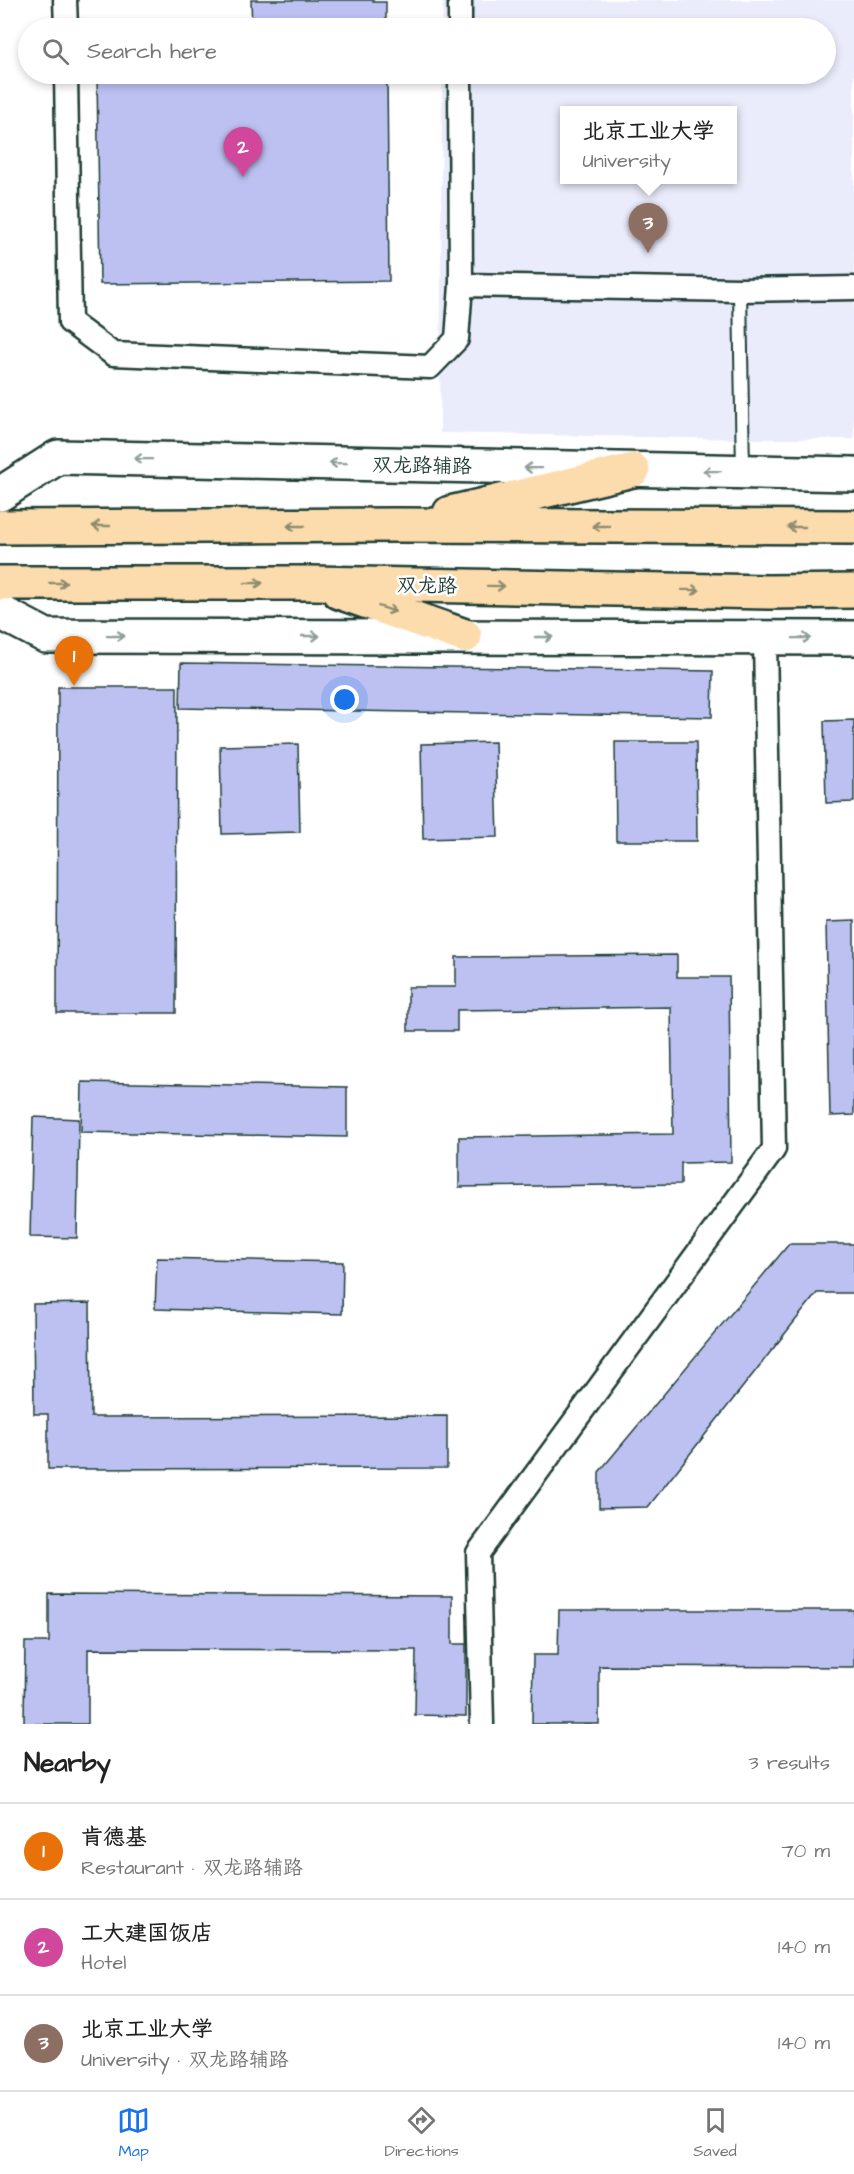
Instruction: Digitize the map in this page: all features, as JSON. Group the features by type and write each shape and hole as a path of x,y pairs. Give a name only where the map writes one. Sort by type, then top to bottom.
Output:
{"main road":[{"name":"双龙路辅路","path":"0,494 57,457 854,474"},
{"path":"396,525 633,470"},
{"path":"0,527 396,525 854,527"},
{"name":"双龙路","path":"0,583 312,583 854,591"},
{"path":"312,583 465,636"},
{"path":"0,612 46,636 854,638"}],"street":[{"path":"65,0 66,18"},
{"path":"460,0 460,18"},
{"path":"66,84 70,322 113,354 430,367 457,339 461,285 460,84"},
{"path":"461,285 740,290 854,288"},
{"path":"482,1724 478,1553 774,1149 765,639"}],"lane":[{"path":"740,290 744,472"}],"shaded area":[{"path":"443,0 854,0 854,439 440,433 442,84 836,84 836,18 442,18"}],"building":[{"path":"251,0 373,0 373,2 386,2 386,18 252,18"},
{"path":"97,84 387,84 389,281 100,284"},
{"path":"181,663 713,671 712,717 180,708"},
{"path":"58,687 177,687 176,1013 57,1013"},
{"path":"854,720 854,802 826,803 824,721"},
{"path":"495,742 498,837 423,839 421,744"},
{"path":"615,742 696,742 697,841 616,841"},
{"path":"298,744 300,832 222,834 220,746"},
{"path":"854,921 854,1115 830,1116 826,922"},
{"path":"677,955 677,977 729,977 731,1162 681,1163 681,1184 459,1187 459,1137 673,1134 671,1007 457,1010 457,1031 408,1031 408,987 456,987 456,957"},
{"path":"82,1082 347,1087 347,1137 81,1132"},
{"path":"33,1117 79,1119 77,1238 30,1237"},
{"path":"789,1244 854,1244 854,1293 817,1293 648,1507 599,1508 599,1472"},
{"path":"157,1258 343,1262 342,1314 155,1309"},
{"path":"90,1303 91,1417 447,1416 447,1468 48,1469 48,1414 34,1414 33,1304"},
{"path":"49,1594 452,1596 452,1644 466,1644 466,1716 415,1715 416,1650 88,1649 88,1724 24,1724 25,1642 49,1642"},
{"path":"559,1610 854,1610 854,1667 599,1666 599,1724 532,1724 533,1655 558,1655"}],"place":[{"name":"工大建国饭店","path":"243,177"},
{"name":"北京工业大学","path":"648,253"},
{"name":"肯德基","path":"74,686"}]}
